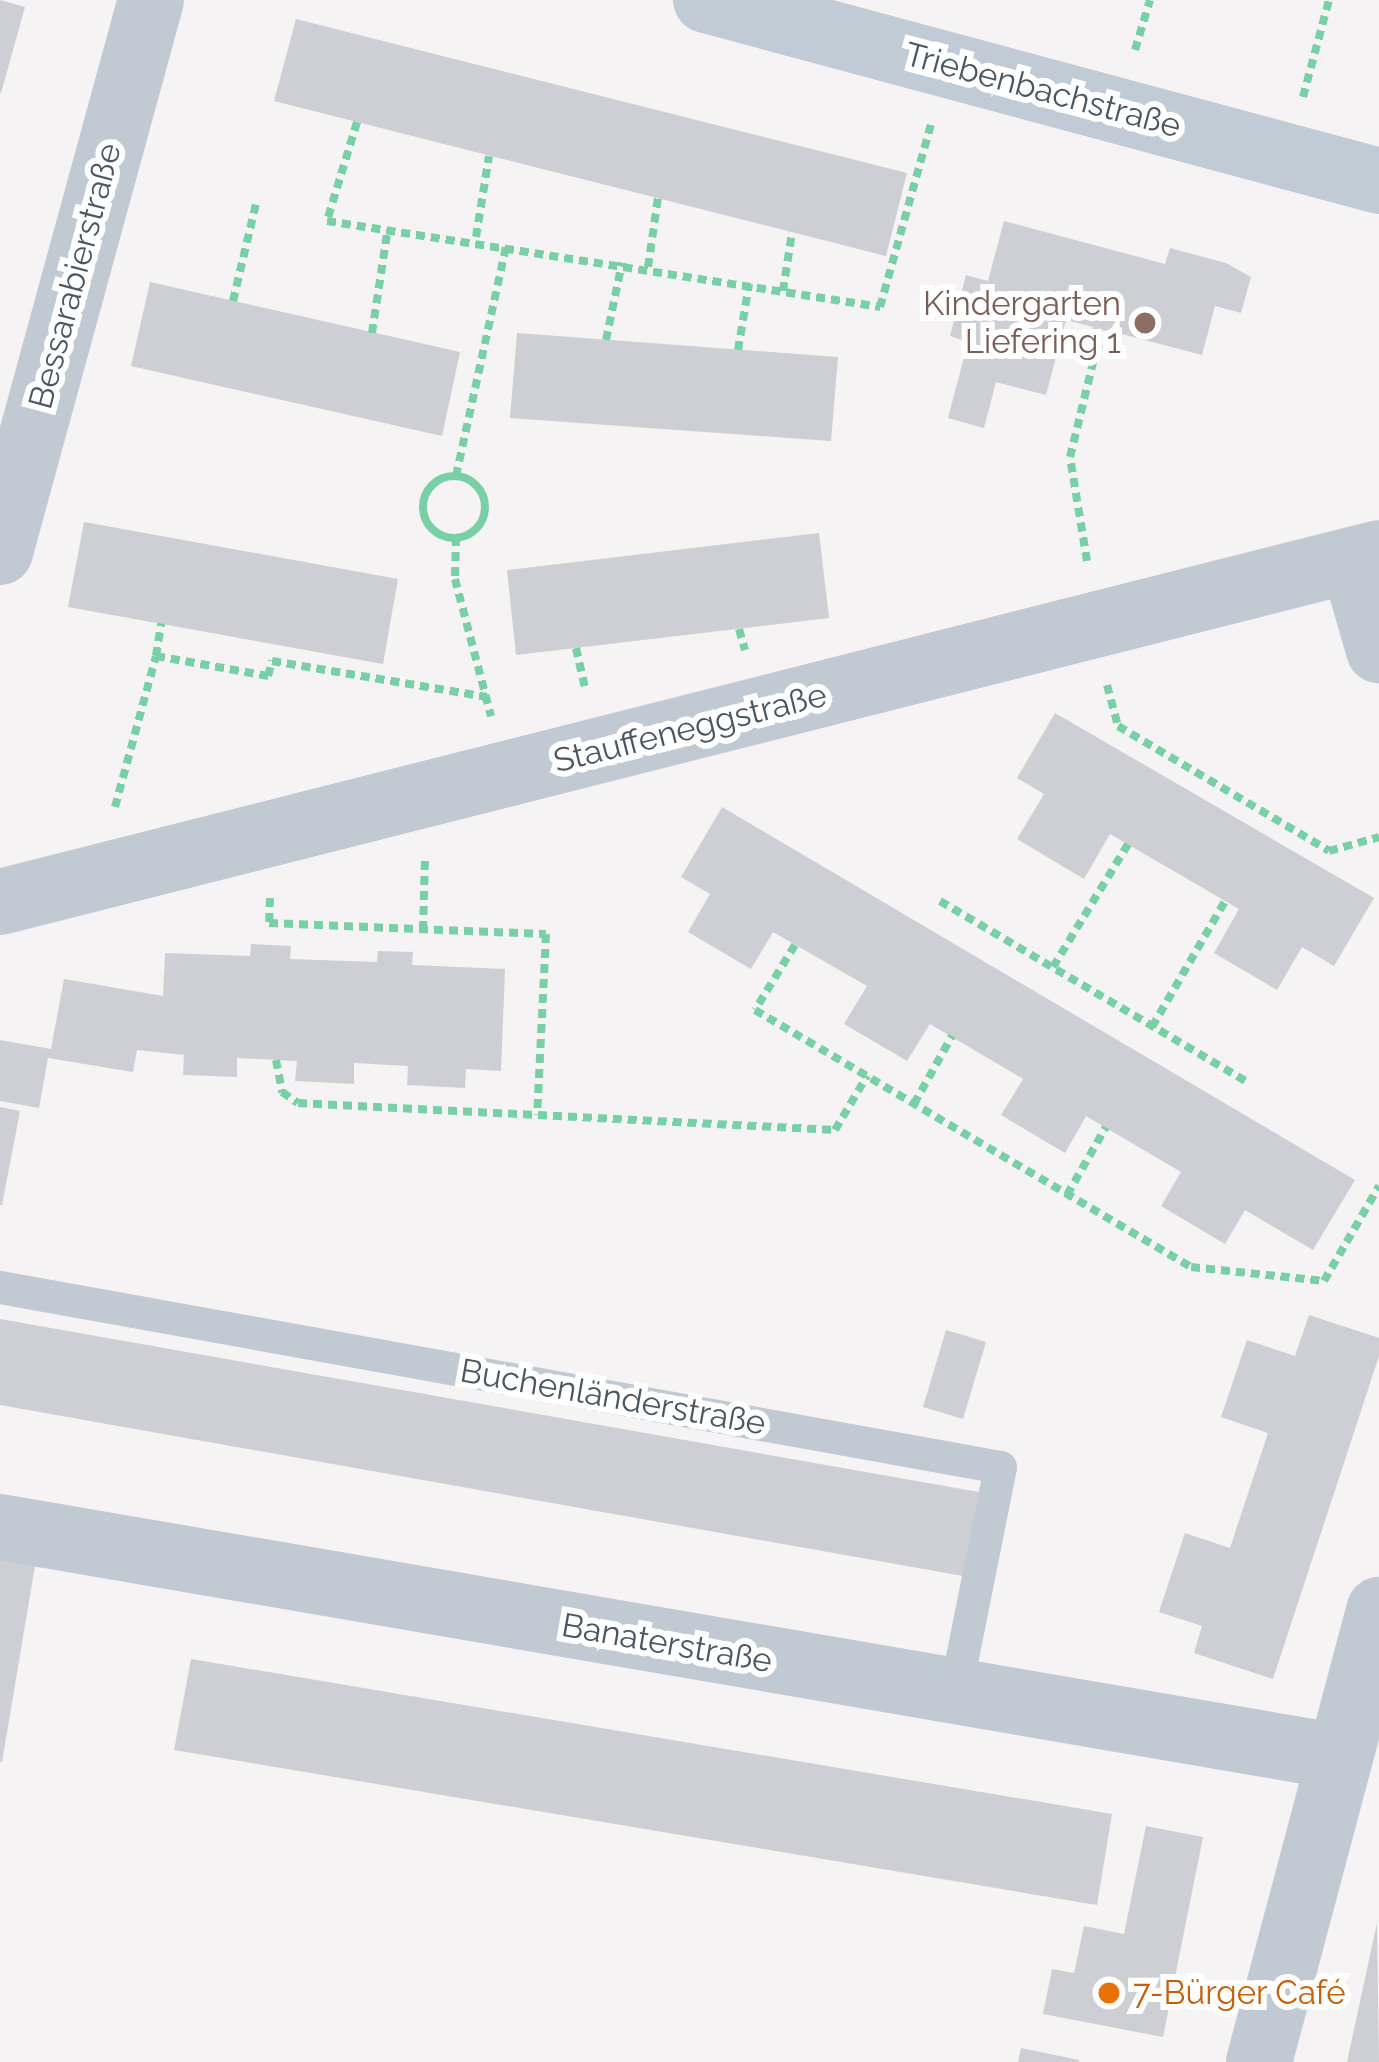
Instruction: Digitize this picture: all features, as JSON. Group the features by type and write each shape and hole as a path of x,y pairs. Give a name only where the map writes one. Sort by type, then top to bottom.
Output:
{"street":[{"name":"Bessarabierstraße","path":"0,552 151,0"},
{"name":"Triebenbachstraße","path":"706,0 1379,181"},
{"name":"Stauffeneggstraße","path":"0,902 1366,557"},
{"path":"1366,557 1379,650"},
{"name":"Banaterstraße","path":"0,1527 1334,1756"},
{"path":"1258,2062 1334,1756 1379,1610"}],"lane":[{"name":"Buchenländerstraße","path":"0,1286 1000,1467 955,1693"}],"path":[{"path":"1297,121 1329,0"},
{"path":"357,122 327,221 387,234 476,238 880,308 948,65"},
{"path":"476,238 489,155"},
{"path":"648,267 658,198"},
{"path":"233,301 256,204"},
{"path":"783,291 792,232"},
{"path":"372,333 387,234"},
{"path":"456,476 507,243"},
{"path":"606,340 622,262"},
{"path":"738,350 749,284"},
{"path":"1097,346 1070,493 1118,726 1329,851 1379,837"},
{"path":"456,537 429,526 423,507 436,481 456,476 474,483 485,511 456,537 453,567 506,774"},
{"path":"96,878 161,623"},
{"path":"293,664 294,647"},
{"path":"155,656 268,676 272,661 487,697"},
{"path":"273,834 269,923 546,934 537,1115"},
{"path":"1053,967 1128,844"},
{"path":"1152,1027 1225,901"},
{"path":"940,902 1247,1082"},
{"path":"795,945 755,1010 1191,1268 1324,1281 1379,1186"},
{"path":"914,1104 952,1036"},
{"path":"276,1060 282,1092 298,1103 835,1130 866,1076"},
{"path":"1067,1195 1106,1127"}],"building":[{"path":"0,0 25,7 1,93 0,93"},
{"path":"296,19 907,173 886,256 274,101"},
{"name":"Kindergarten Liefering 1","path":"1004,221 1165,264 1170,248 1226,263 1251,277 1241,313 1215,306 1202,355 1118,333 1113,351 1088,344 1093,327 1066,320 1046,395 996,382 984,428 948,418 968,342 950,336 966,275 988,281"},
{"path":"150,282 460,352 442,436 131,366"},
{"path":"517,333 838,357 831,441 510,418"},
{"path":"84,522 398,579 383,664 68,607"},
{"path":"819,533 829,618 516,655 507,570"},
{"path":"1055,713 1374,898 1334,966 1302,947 1277,990 1214,953 1239,909 1110,834 1084,879 1017,839 1044,794 1017,778"},
{"path":"722,807 1355,1180 1313,1250 1245,1210 1225,1244 1161,1206 1181,1172 1086,1116 1065,1153 1001,1115 1023,1079 930,1024 907,1061 844,1024 867,986 773,932 751,969 688,932 710,894 681,877"},
{"path":"251,944 291,946 290,959 377,962 378,951 413,952 412,965 505,969 501,1071 466,1069 465,1088 407,1085 408,1066 354,1063 354,1084 295,1081 297,1061 237,1058 237,1077 183,1075 184,1055 137,1050 133,1072 48,1058 39,1108 0,1101 0,1040 51,1049 64,979 163,996 165,953 250,956"},
{"path":"0,1107 20,1111 2,1205 0,1205"},
{"path":"1309,1315 1379,1338 1379,1356 1273,1679 1194,1653 1202,1626 1159,1612 1185,1533 1230,1548 1268,1433 1221,1417 1247,1340 1295,1356"},
{"path":"0,1319 979,1492 963,1576 0,1405"},
{"path":"946,1330 986,1342 963,1419 923,1407"},
{"path":"0,1560 35,1566 2,1762 0,1762"},
{"path":"191,1659 1112,1814 1097,1905 174,1750"},
{"name":"7-Bürger Café","path":"1146,1826 1203,1837 1163,2037 1043,2014 1052,1969 1074,1973 1084,1926 1124,1934"},
{"path":"1377,1923 1379,2062 1347,2062 1364,1983"},
{"path":"1021,2048 1079,2060 1079,2062 1018,2062"}],"place":[{"name":"Kindergarten Liefering 1","path":"1145,323"},
{"name":"7-Bürger Café","path":"1109,1993"}]}
